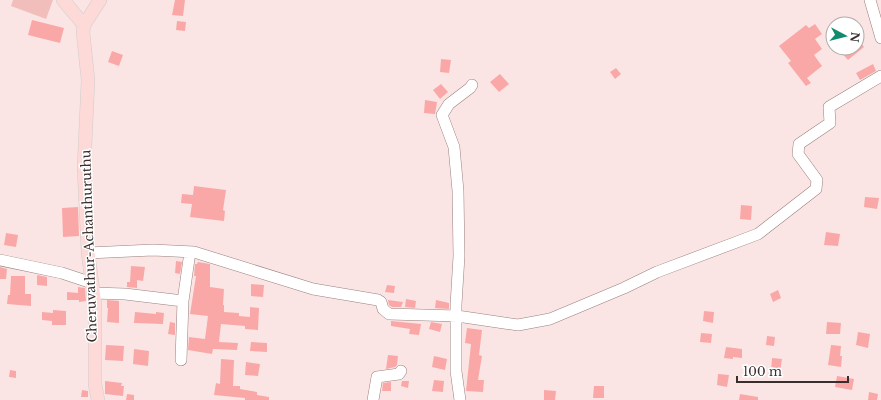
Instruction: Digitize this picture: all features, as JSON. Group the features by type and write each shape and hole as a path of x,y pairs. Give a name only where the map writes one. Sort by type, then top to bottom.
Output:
{"main road":[{"path":"63,0 84,26 100,0"},
{"name":"Cheruvathur-Achanthuruthu","path":"84,26 83,32 88,80 84,168 88,253 93,288 95,318 95,384 98,400"}],"street":[{"path":"870,0 881,38"},
{"path":"88,253 153,250 190,252 313,289 378,300 381,302 383,309 389,314 457,316 518,324 550,319 624,288 657,272 758,234 816,189 818,180 798,154 799,144 830,123 829,106 881,76"},
{"path":"460,400 456,371 456,306 459,256 458,192 454,147 442,115 449,104 472,85"},
{"path":"181,360 180,343 183,301 190,252"},
{"path":"0,260 62,273 93,288 125,294 183,301"},
{"path":"373,400 377,377 399,374 401,371"}],"shaded area":[{"path":"13,0 53,0 46,19 11,6"}],"building":[{"path":"175,0 185,0 183,16 172,15"},
{"path":"32,20 64,28 60,43 28,35"},
{"path":"177,21 186,22 185,31 176,30"},
{"path":"815,24 822,34 815,39 822,49 814,55 822,66 807,78 811,83 806,86 788,63 791,61 779,46 806,25 809,28"},
{"path":"112,51 123,55 119,66 108,62"},
{"path":"844,56 853,56 848,60"},
{"path":"441,59 451,60 449,73 440,72"},
{"path":"873,64 876,71 860,80 856,73"},
{"path":"616,68 621,74 615,79 610,72"},
{"path":"500,74 509,84 499,92 490,82"},
{"path":"441,84 448,92 440,99 433,90"},
{"path":"425,100 437,102 435,114 424,113"},
{"path":"194,186 226,190 223,210 225,211 224,221 190,217 192,204 181,203 182,194 193,195"},
{"path":"865,197 879,198 877,209 864,207"},
{"path":"741,205 752,206 751,220 740,219"},
{"path":"78,207 79,236 63,237 62,208"},
{"path":"826,232 840,234 838,246 824,245"},
{"path":"6,233 18,235 16,247 4,245"},
{"path":"176,261 182,262 180,274 175,273"},
{"path":"198,262 210,264 210,287 224,289 224,312 239,313 239,316 250,317 250,307 259,308 258,330 245,329 245,326 221,324 219,342 238,343 237,350 213,349 212,354 188,350 189,337 205,339 208,316 190,314 196,276 194,276 195,264"},
{"path":"131,266 145,267 143,281 137,280 137,288 127,287 127,282 130,282"},
{"path":"0,267 7,269 6,279 0,279"},
{"path":"37,275 47,277 47,286 37,285"},
{"path":"11,276 25,276 25,294 31,294 31,306 7,304 8,295 10,295"},
{"path":"251,284 264,285 263,297 251,296"},
{"path":"387,285 395,286 394,293 385,292"},
{"path":"78,287 85,288 86,301 79,302 79,300 67,300 67,292 78,293"},
{"path":"778,290 781,298 773,302 770,294"},
{"path":"406,299 416,301 415,308 405,307"},
{"path":"107,300 119,301 119,323 107,322"},
{"path":"388,300 403,302 401,307 392,307 389,305"},
{"path":"436,300 449,303 449,309 435,308"},
{"path":"53,310 66,311 66,325 52,325 52,321 42,320 42,312 53,313"},
{"path":"704,311 714,312 713,323 703,321"},
{"path":"135,312 156,314 156,312 164,313 163,324 134,323"},
{"path":"391,321 421,324 419,335 409,334 410,329 391,326"},
{"path":"170,322 175,323 175,335 168,334"},
{"path":"431,322 442,324 440,332 429,329"},
{"path":"827,322 841,323 840,334 826,334"},
{"path":"467,328 482,330 479,355 482,356 478,380 484,380 483,392 466,391 471,344 465,343"},
{"path":"858,332 870,334 868,348 856,345"},
{"path":"701,333 712,334 711,343 700,342"},
{"path":"767,336 775,337 774,346 766,345"},
{"path":"251,342 267,343 267,352 250,351"},
{"path":"106,345 124,346 123,361 105,360"},
{"path":"831,345 841,346 841,367 828,365"},
{"path":"726,347 742,349 742,358 724,358"},
{"path":"134,349 149,351 148,366 133,364"},
{"path":"388,355 398,356 397,365 386,369"},
{"path":"434,356 447,359 445,370 432,367"},
{"path":"772,358 782,359 780,372 771,371"},
{"path":"221,359 234,360 233,386 240,386 240,389 257,392 257,395 269,397 269,400 245,400 245,398 214,395 216,383 220,384"},
{"path":"246,362 260,364 258,376 245,375"},
{"path":"10,370 16,371 16,378 9,377"},
{"path":"718,374 729,375 727,387 717,385"},
{"path":"837,376 854,379 852,390 835,387"},
{"path":"434,380 444,381 443,392 432,391"},
{"path":"105,381 122,383 121,386 124,386 123,396 105,394"},
{"path":"402,381 409,381 408,388 401,386"},
{"path":"391,382 391,391 382,391 383,383"},
{"path":"594,386 604,386 604,398 593,398"},
{"path":"82,390 88,391 88,397 81,397"},
{"path":"544,390 556,391 555,400 544,400"},
{"path":"869,392 878,394 877,400 868,400"},
{"path":"127,394 134,395 134,400 126,400"},
{"path":"740,394 758,397 758,400 739,400"}]}
